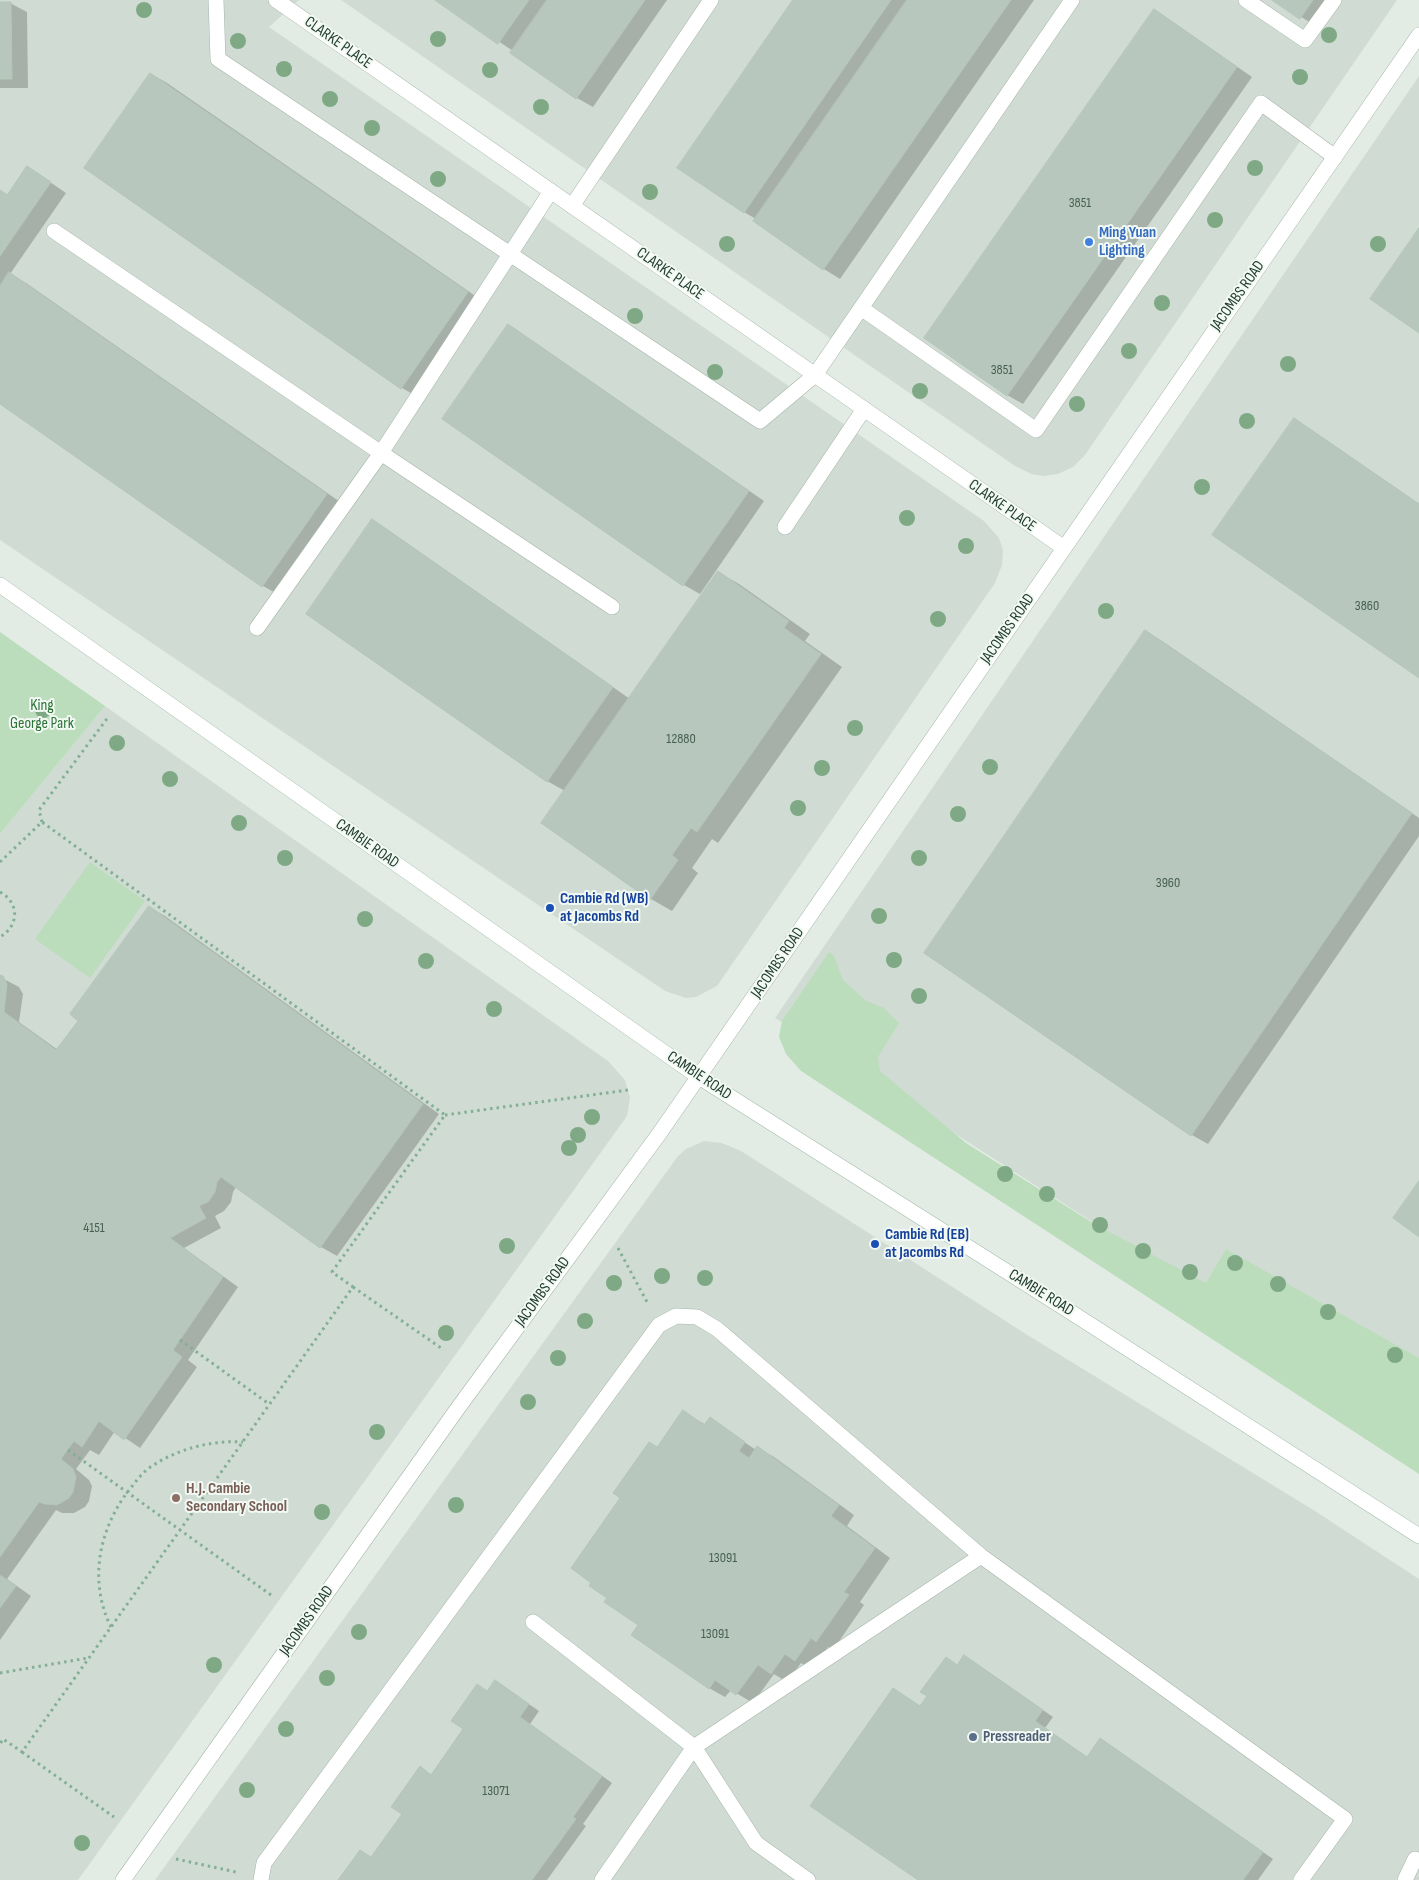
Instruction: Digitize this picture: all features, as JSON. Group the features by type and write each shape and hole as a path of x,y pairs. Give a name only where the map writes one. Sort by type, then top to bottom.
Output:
{"street":[{"path":"216,0 218,59 760,421 814,375 1072,0"},
{"name":"CLARKE PLACE","path":"276,0 1064,548"},
{"path":"572,206 712,0"},
{"path":"1246,0 1305,40 1334,0"},
{"name":"JACOMBS ROAD","path":"123,1880 453,1416 659,1134 1419,35"},
{"path":"861,308 1036,430 1261,104 1335,157"},
{"path":"257,628 381,453 551,191"},
{"path":"54,231 612,607"},
{"path":"785,528 864,409"},
{"name":"CAMBIE ROAD","path":"0,584 699,1077 1074,1314 1419,1536"},
{"path":"261,1879 264,1863 659,1325 676,1316 697,1317 717,1330 981,1556 1345,1819 1301,1880"},
{"path":"602,1880 694,1747 981,1556"},
{"path":"533,1622 694,1747 756,1843 808,1880"},
{"path":"1405,1880 1415,1859"}],"path":[{"path":"109,716 39,810 42,822 446,1115 628,1090"},
{"path":"0,862 42,822"},
{"path":"0,892 9,898 15,913 11,927 7,933 0,937"},
{"path":"444,1350 332,1272 446,1115"},
{"path":"618,1248 659,1325"},
{"path":"22,1752 352,1286"},
{"path":"180,1340 269,1404"},
{"path":"111,1627 100,1600 98,1582 102,1544 116,1509 137,1478 151,1466 190,1448 227,1440 243,1442"},
{"path":"68,1450 271,1595"},
{"path":"0,1673 89,1658"},
{"path":"0,1744 2,1738 114,1817"},
{"path":"176,1859 261,1879"}],"shaded area":[{"path":"0,0 299,0 269,27 984,521 999,538 1003,550 1002,565 995,583 717,986 696,997 686,998 665,991 0,540"},
{"path":"341,0 1397,0 1085,455 1073,467 1058,474 1043,476 1031,474 1015,466"},
{"path":"1419,76 1419,1432 775,1018"},
{"name":"H.J. Cambie Secondary School","path":"105,706 608,1061 625,1080 630,1098 627,1116 78,1880 0,1880 0,834"},
{"path":"704,1141 722,1143 741,1151 1021,1331 1315,1511 1419,1579 1419,1880 155,1880 678,1156 686,1149"}],"green space":[{"name":"King George Park","path":"0,632 105,706 0,834"},
{"path":"90,862 145,901 90,978 35,939"},
{"path":"829,952 834,956 843,980 865,1000 884,1008 899,1023 878,1057 880,1071 966,1143 1096,1225 1206,1283 1226,1249 1419,1358 1419,1474 801,1071 786,1054 779,1037 782,1021"}],"building":[{"path":"435,0 529,0 498,44"},
{"path":"547,0 645,0 576,99 510,53"},
{"path":"793,0 891,0 744,213 677,168"},
{"path":"907,0 1011,0 823,270 753,221"},
{"path":"1272,0 1313,0 1300,19"},
{"path":"0,2 11,2 12,79 0,79"},
{"path":"1154,9 1237,67 1007,396 924,338"},
{"path":"150,73 468,292 401,389 84,168"},
{"path":"27,166 51,182 0,256 0,190 7,195"},
{"path":"1419,228 1419,333 1370,299"},
{"path":"9,272 327,494 262,587 0,404 0,286"},
{"path":"508,324 749,491 683,586 442,419"},
{"path":"1294,418 1419,504 1419,678 1212,535"},
{"path":"372,519 613,687 547,782 306,614"},
{"path":"718,571 789,621 784,628 821,654 697,832 691,828 672,855 678,860 650,900 541,823"},
{"path":"1145,630 1412,813 1191,1136 924,953"},
{"path":"149,906 423,1104 320,1248 221,1177 217,1182 215,1192 208,1202 199,1206 206,1218 170,1238 223,1277 173,1350 182,1357 124,1440 99,1421 82,1447 74,1441 61,1459 73,1469 76,1477 73,1492 69,1498 57,1505 39,1502 0,1557 0,975 3,976 7,984 4,1012 56,1050 78,1021 70,1014"},
{"path":"1419,1181 1419,1237 1393,1218"},
{"path":"683,1410 704,1425 710,1417 745,1442 739,1451 749,1458 757,1446 839,1505 831,1516 875,1548 844,1592 849,1595 816,1642 811,1638 795,1661 785,1654 771,1674 758,1665 736,1695 715,1680 709,1689 631,1635 638,1625 604,1602 607,1598 589,1586 591,1583 571,1568 620,1498 613,1493 649,1442 657,1447"},
{"path":"0,1575 16,1586 0,1608"},
{"path":"964,1655 1043,1710 1035,1721 1087,1757 1100,1738 1263,1852 1243,1880 918,1880 810,1806 893,1688 920,1706 927,1696 920,1692 946,1657 957,1665"},
{"path":"495,1680 529,1704 520,1717 602,1776 573,1817 576,1819 532,1880 338,1880 360,1850 371,1857 402,1814 391,1807 420,1766 431,1775 463,1729 451,1721 477,1684 487,1691"}],"place":[{"name":"Ming Yuan Lighting","path":"1089,242"},
{"name":"Cambie Rd (WB) at Jacombs Rd","path":"550,908"},
{"name":"Cambie Rd (EB) at Jacombs Rd","path":"875,1244"},
{"name":"H.J. Cambie Secondary School","path":"176,1498"},
{"name":"Pressreader","path":"973,1737"}]}
